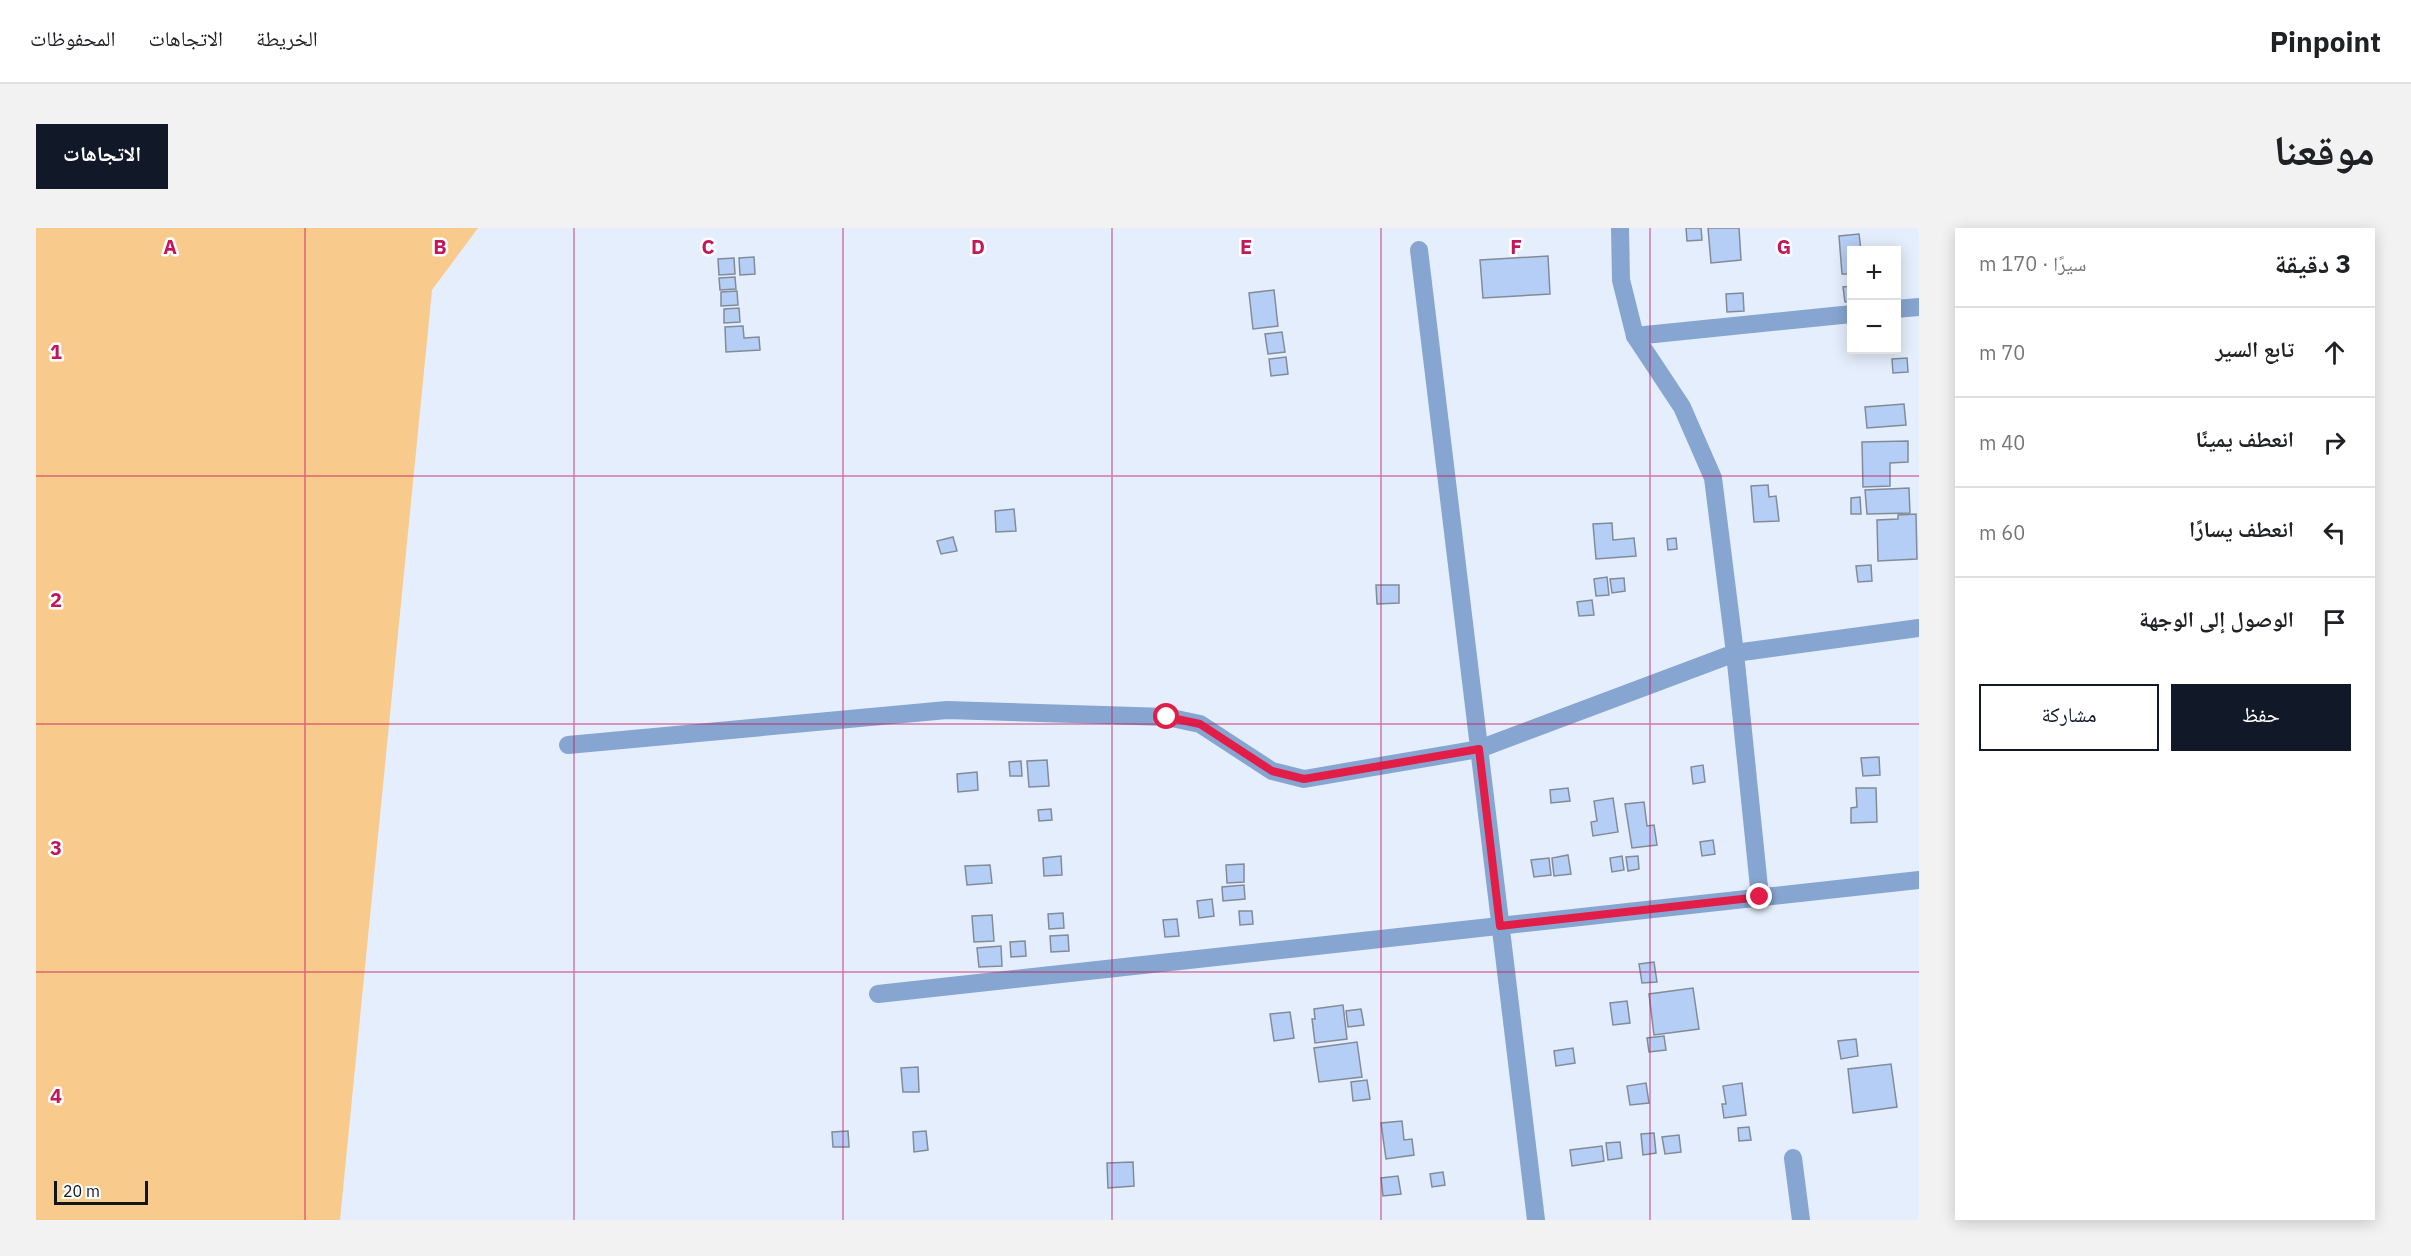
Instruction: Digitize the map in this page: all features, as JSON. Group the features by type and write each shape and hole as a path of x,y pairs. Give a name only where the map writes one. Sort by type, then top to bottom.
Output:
{"street":[{"path":"1620,228 1621,280 1635,336 1682,407 1713,478 1735,653 1760,897"},
{"path":"1419,250 1536,1220"},
{"path":"1901,309 1919,307"},
{"path":"1635,336 1847,314"},
{"path":"568,745 947,710 1167,717 1200,724 1272,771 1304,779 1479,749 1735,653 1919,628"},
{"path":"878,994 1919,879"},
{"path":"1793,1158 1801,1220"}],"shaded area":[{"path":"36,228 478,228 432,290 340,1220 36,1220"}],"building":[{"path":"1686,228 1701,228 1702,240 1687,241"},
{"path":"1708,228 1739,228 1741,260 1711,263"},
{"path":"1859,234 1860,246 1847,246 1847,274 1842,274 1839,236"},
{"path":"1548,256 1550,294 1483,298 1480,260"},
{"path":"754,257 755,274 740,275 739,258"},
{"path":"734,258 735,274 719,275 718,259"},
{"path":"735,277 736,289 720,290 719,278"},
{"path":"1843,287 1847,287 1847,302 1845,302"},
{"path":"1274,290 1278,326 1253,329 1249,293"},
{"path":"737,291 738,305 721,306 721,292"},
{"path":"1743,293 1744,311 1727,312 1726,294"},
{"path":"739,308 740,322 724,323 724,309"},
{"path":"743,326 744,338 759,337 760,350 726,352 725,327"},
{"path":"1282,332 1285,352 1268,354 1265,334"},
{"path":"1286,357 1288,374 1271,376 1269,359"},
{"path":"1907,358 1908,372 1893,373 1892,359"},
{"path":"1904,404 1906,425 1867,428 1865,407"},
{"path":"1908,441 1908,462 1890,463 1890,486 1863,487 1862,442"},
{"path":"1768,485 1769,497 1776,496 1779,521 1754,522 1751,486"},
{"path":"1909,488 1910,513 1867,514 1865,490"},
{"path":"1860,497 1861,514 1851,514 1851,498"},
{"path":"1014,509 1016,531 996,532 995,511"},
{"path":"1916,514 1917,559 1878,561 1877,520 1898,519 1898,515"},
{"path":"1612,523 1613,540 1634,538 1636,556 1596,559 1593,524"},
{"path":"953,537 957,551 941,554 937,541"},
{"path":"1676,538 1677,549 1668,550 1667,539"},
{"path":"1871,565 1872,581 1858,582 1856,566"},
{"path":"1607,577 1609,595 1596,596 1594,579"},
{"path":"1624,578 1625,591 1612,593 1610,579"},
{"path":"1376,585 1399,585 1399,603 1377,604"},
{"path":"1592,600 1594,615 1579,616 1577,602"},
{"path":"1879,757 1880,775 1863,776 1861,758"},
{"path":"1047,760 1049,786 1029,787 1027,761"},
{"path":"1021,761 1022,776 1010,776 1009,762"},
{"path":"1703,765 1705,782 1693,784 1691,767"},
{"path":"977,772 978,790 958,792 957,774"},
{"path":"1568,788 1570,801 1551,803 1550,790"},
{"path":"1856,788 1876,788 1877,822 1851,823 1851,808 1857,807"},
{"path":"1613,798 1618,832 1593,836 1591,822 1597,821 1594,801"},
{"path":"1644,802 1647,826 1654,825 1657,845 1632,848 1625,804"},
{"path":"1051,809 1052,820 1039,821 1038,810"},
{"path":"1713,840 1715,854 1702,856 1700,842"},
{"path":"1568,855 1571,874 1554,876 1552,858"},
{"path":"1061,856 1062,875 1044,876 1043,858"},
{"path":"1622,856 1624,870 1612,872 1610,858"},
{"path":"1638,856 1639,869 1628,871 1626,857"},
{"path":"1549,858 1551,875 1534,877 1531,860"},
{"path":"1244,864 1244,882 1227,883 1226,865"},
{"path":"990,865 992,883 967,885 965,866"},
{"path":"1244,885 1245,899 1223,901 1222,887"},
{"path":"1212,899 1214,916 1199,918 1197,901"},
{"path":"1239,911 1252,911 1253,924 1240,925"},
{"path":"1063,913 1064,928 1049,929 1048,914"},
{"path":"992,915 994,941 974,942 972,916"},
{"path":"1177,919 1179,936 1165,937 1163,920"},
{"path":"1068,935 1069,951 1051,952 1050,936"},
{"path":"1025,941 1026,956 1011,957 1010,942"},
{"path":"1001,946 1002,966 979,967 977,948"},
{"path":"1654,962 1657,982 1642,983 1639,964"},
{"path":"1693,988 1699,1029 1654,1035 1649,994"},
{"path":"1627,1001 1630,1023 1613,1025 1610,1003"},
{"path":"1343,1005 1347,1039 1315,1043 1312,1019 1315,1019 1314,1009"},
{"path":"1361,1009 1364,1025 1348,1027 1346,1011"},
{"path":"1290,1012 1294,1038 1274,1041 1270,1014"},
{"path":"1664,1036 1666,1050 1649,1052 1647,1038"},
{"path":"1856,1039 1858,1056 1841,1059 1838,1041"},
{"path":"1357,1042 1362,1077 1319,1082 1314,1048"},
{"path":"1573,1048 1575,1063 1556,1066 1554,1051"},
{"path":"1891,1064 1897,1107 1853,1113 1848,1069"},
{"path":"918,1067 919,1092 903,1092 901,1068"},
{"path":"1367,1080 1370,1099 1353,1101 1351,1082"},
{"path":"1646,1083 1649,1103 1630,1105 1627,1086"},
{"path":"1742,1083 1746,1115 1724,1118 1722,1104 1726,1104 1723,1086"},
{"path":"1402,1121 1404,1140 1412,1139 1414,1155 1386,1159 1381,1123"},
{"path":"1749,1127 1751,1140 1739,1141 1738,1128"},
{"path":"848,1131 849,1147 833,1147 832,1132"},
{"path":"926,1131 928,1150 914,1152 913,1132"},
{"path":"1654,1133 1656,1153 1643,1155 1641,1134"},
{"path":"1679,1135 1681,1152 1665,1154 1662,1137"},
{"path":"1620,1142 1622,1158 1608,1160 1606,1143"},
{"path":"1602,1146 1604,1161 1572,1166 1570,1150"},
{"path":"1133,1162 1134,1186 1108,1188 1107,1163"},
{"path":"1443,1172 1445,1185 1432,1187 1430,1174"},
{"path":"1398,1176 1401,1194 1383,1196 1381,1178"}],"route":[{"path":"1167,717 1200,724 1272,771 1304,779 1479,749 1500,926 1760,897"}]}
